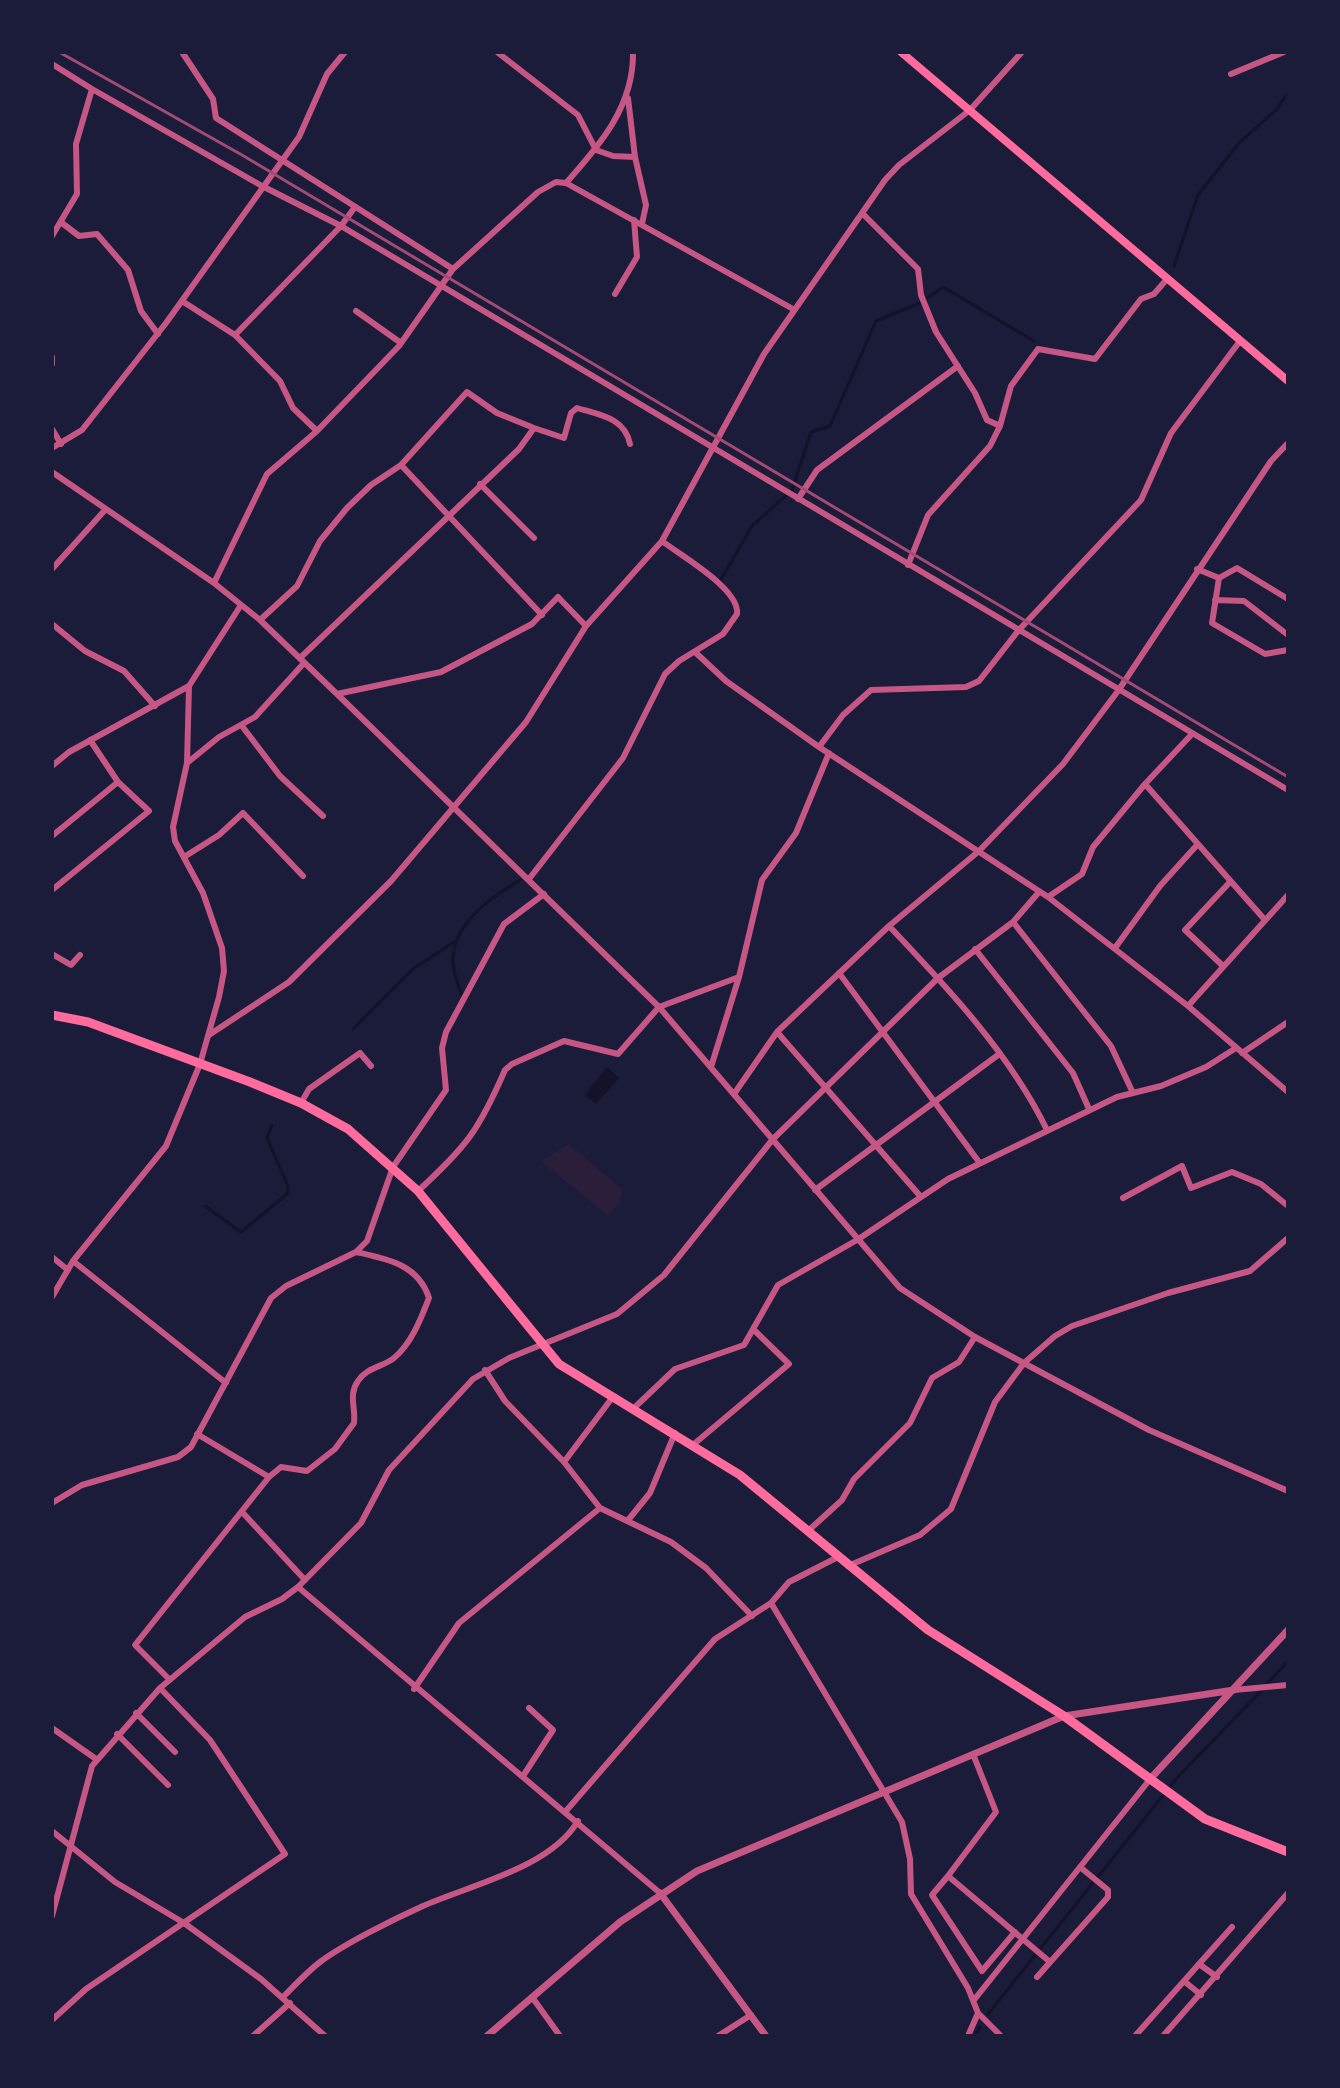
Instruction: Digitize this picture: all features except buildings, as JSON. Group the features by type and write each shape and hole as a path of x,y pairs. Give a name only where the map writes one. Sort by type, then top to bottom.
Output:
{"main road":[{"path":"901,52 1288,381"},
{"path":"52,1013 88,1022 301,1103 348,1129 418,1191 559,1364 740,1475 928,1630 1064,1716 1205,1819 1288,1852"}],"street":[{"path":"182,52 213,99 216,118 453,269"},
{"path":"52,448 82,430 158,334 299,137 327,74 345,52"},
{"path":"497,52 515,70 578,115 596,150 613,156 635,157"},
{"path":"633,52 628,97 635,157 646,205 642,224"},
{"path":"209,1035 289,982 391,881 455,808 526,722 586,626 662,541 793,309 862,213 899,165 970,110 1022,52"},
{"path":"1231,74 1284,52"},
{"path":"52,64 262,186 341,226 1288,790"},
{"path":"52,236 77,194 76,144 92,89"},
{"path":"566,183 596,150 628,97"},
{"path":"214,583 267,474 317,431 401,343 453,269 538,192 556,182 566,183 793,309"},
{"path":"235,335 341,226 355,207"},
{"path":"862,213 918,269 921,295 936,332 987,420 1000,426"},
{"path":"615,294 637,257 634,220"},
{"path":"62,223 79,236 97,234 124,263 141,311 158,334"},
{"path":"908,565 928,515 990,446 1000,426 1011,386 1038,349 1095,359 1141,299 1154,294 1167,279"},
{"path":"182,301 235,335 280,381 293,408 317,431"},
{"path":"356,311 401,343"},
{"path":"819,747 843,715 871,690 974,686 1018,631 1141,500 1171,433 1240,341"},
{"path":"52,357 52,364"},
{"path":"798,499 817,470 958,366"},
{"path":"260,620 297,586 320,541 347,508 371,485 401,465 467,392 497,413 564,438 571,413 577,408 614,419 628,431 630,444"},
{"path":"187,763 274,700 302,660 448,513 519,449 534,428"},
{"path":"52,429 61,444"},
{"path":"734,1094 777,1032 889,926 979,851 1063,764 1118,691 1271,461 1288,443"},
{"path":"401,465 542,615"},
{"path":"52,472 214,583 260,620 302,660 659,1007 900,1288 975,1337 1149,1430 1288,1491"},
{"path":"480,484 534,538"},
{"path":"52,569 105,510"},
{"path":"529,879 623,758 665,674 729,628 738,606 721,585 662,541"},
{"path":"1219,578 1237,568 1288,599"},
{"path":"1197,569 1219,578"},
{"path":"1219,578 1212,623 1265,654 1288,650"},
{"path":"337,694 441,672 542,615 558,597 586,626"},
{"path":"1215,600 1244,601 1288,635"},
{"path":"52,766 90,740 189,686 241,605"},
{"path":"52,624 85,651 124,671 155,706"},
{"path":"695,652 726,681 819,747 1048,897 1188,1006 1288,1092"},
{"path":"52,1297 73,1261 166,1146 200,1064 224,971 222,948 203,893 175,841 173,827 187,763 189,686"},
{"path":"242,726 280,776 323,816"},
{"path":"1048,897 1082,874 1093,847 1145,784 1192,734"},
{"path":"52,890 149,811 118,782 90,740"},
{"path":"711,1067 739,977 762,880 796,833 829,753"},
{"path":"52,836 118,782"},
{"path":"1145,784 1265,920"},
{"path":"184,857 219,835 243,813 303,876"},
{"path":"1115,948 1160,886 1197,845"},
{"path":"1223,966 1185,930 1230,882"},
{"path":"52,1916 96,1759 160,1688 245,1617 282,1599 298,1587 361,1523 389,1470 485,1370 617,1314 664,1275 773,1139 938,978 1013,922 1039,892"},
{"path":"52,1503 82,1485 178,1457 191,1447 276,1291 356,1252 367,1241 393,1167 446,1090 442,1048 446,1032 504,924 544,894"},
{"path":"1188,1006 1288,895"},
{"path":"1013,922 1111,1046 1133,1093"},
{"path":"889,926 938,978 1028,1092 1047,1130"},
{"path":"975,949 1073,1073 1089,1109"},
{"path":"52,954 71,965 80,955"},
{"path":"839,973 979,1162"},
{"path":"418,1191 464,1148 482,1122 505,1070 512,1064 564,1041 618,1054 659,1007 739,977"},
{"path":"633,1409 675,1369 744,1345 778,1285 857,1240 979,1162 1089,1109 1194,1073 1288,1022"},
{"path":"777,1032 921,1197"},
{"path":"301,1103 309,1089 360,1053 371,1066"},
{"path":"815,1190 998,1055"},
{"path":"1123,1198 1182,1166 1191,1188 1232,1172 1261,1184 1288,1206"},
{"path":"848,1566 874,1552 913,1539 951,1509 995,1402 1024,1363 1072,1326 1168,1293 1250,1271 1288,1238"},
{"path":"170,1680 135,1645 269,1477 281,1467 307,1471 335,1449 354,1423 351,1397 357,1381 370,1369 393,1359 403,1348 429,1298 421,1282 401,1262 356,1252"},
{"path":"52,1257 68,1270"},
{"path":"73,1261 226,1383"},
{"path":"694,1444 789,1364 754,1330"},
{"path":"808,1531 842,1500 854,1479 910,1423 932,1378 959,1362 975,1337"},
{"path":"485,1370 505,1401 564,1462 600,1508 629,1519 671,1542 706,1568 752,1616"},
{"path":"564,1462 612,1398"},
{"path":"629,1519 650,1493 675,1433"},
{"path":"197,1434 269,1477"},
{"path":"414,1689 459,1623 600,1508"},
{"path":"243,1513 305,1580"},
{"path":"566,1811 691,1663 715,1639 771,1603 789,1582 838,1557"},
{"path":"298,1587 414,1689 566,1811 660,1893 766,2036"},
{"path":"771,1603 884,1791 907,1835 911,1894 974,2000 978,2013 1001,2036"},
{"path":"974,2000 1151,1778 1288,1630"},
{"path":"487,2036 620,1922 697,1871 1064,1716 1234,1690 1288,1685"},
{"path":"52,2020 86,1989 285,1854 210,1740 160,1688"},
{"path":"523,1776 553,1730 529,1708"},
{"path":"136,1713 175,1752"},
{"path":"52,1728 96,1759"},
{"path":"117,1734 168,1785"},
{"path":"973,1754 996,1812 932,1895 982,1971 1015,1932"},
{"path":"284,1996 321,1961 425,1906 468,1892 521,1865 568,1838 578,1821"},
{"path":"52,1831 115,1882 184,1923 284,1996 325,2036"},
{"path":"1037,1977 1108,1897 1108,1890 1080,1867"},
{"path":"948,1876 1050,1962"},
{"path":"1163,2036 1288,1893"},
{"path":"1135,2036 1232,1927"},
{"path":"1199,1964 1217,1977"},
{"path":"1184,1981 1201,1995"},
{"path":"532,1997 560,2036"},
{"path":"253,2036 290,2003"},
{"path":"968,2036 978,2013"},
{"path":"718,2036 751,2015"}],"shaded area":[{"path":"607,1067 619,1078 596,1104 585,1095"},
{"path":"569,1144 622,1189 620,1202 608,1216 541,1161"}],"waterway":[{"path":"1174,266 1198,195 1239,143 1276,110 1288,93"},
{"path":"720,581 752,526 792,490 811,432 830,426 876,321 920,303 943,287 1034,341"},
{"path":"462,996 453,964 460,933 476,912 520,880"},
{"path":"353,1029 414,968 456,941"},
{"path":"205,1206 241,1232 287,1194 288,1186 267,1138 272,1125"},
{"path":"1267,1684 1288,1661"},
{"path":"988,2014 1177,1778 1262,1690"},
{"path":"975,2036 980,2027"}],"railway":[{"path":"59,52 242,155 1288,777"}]}
